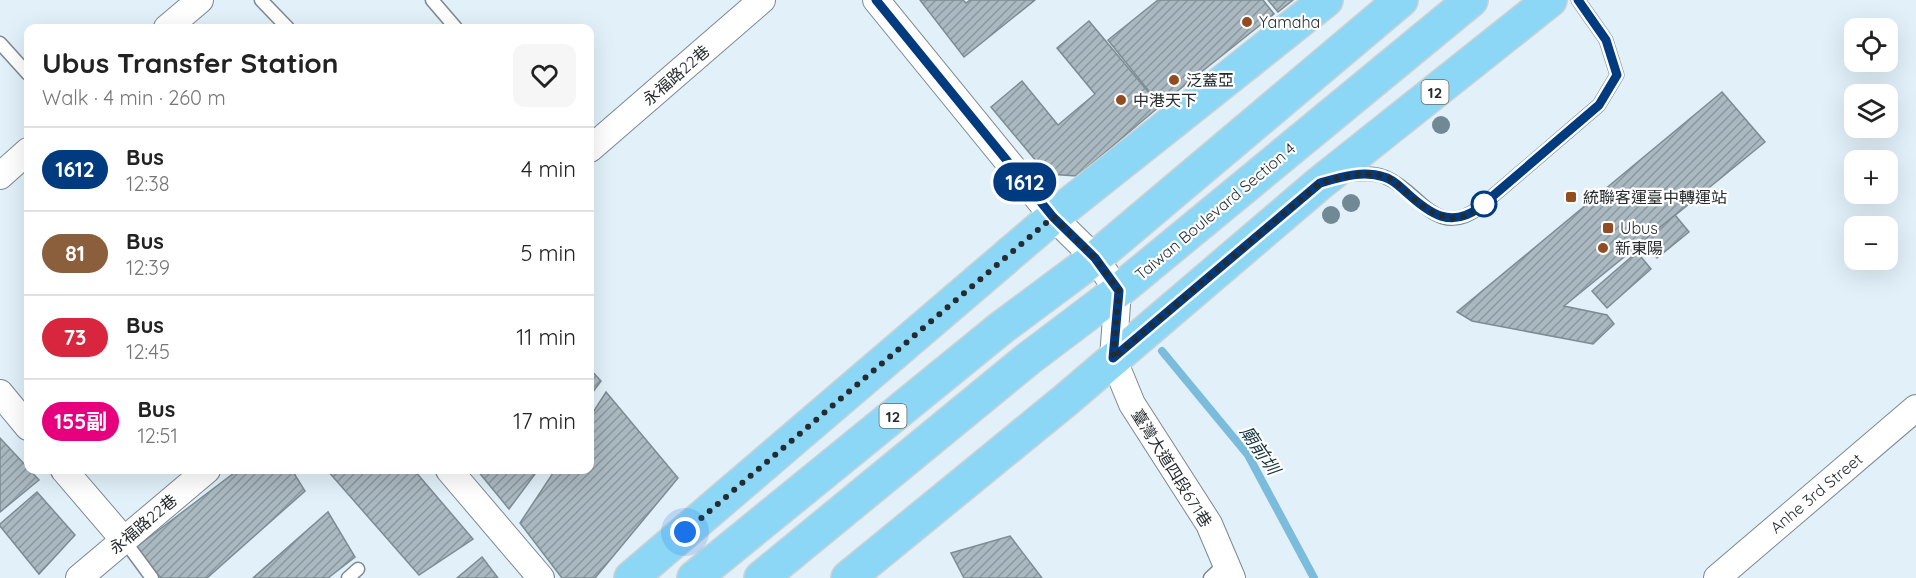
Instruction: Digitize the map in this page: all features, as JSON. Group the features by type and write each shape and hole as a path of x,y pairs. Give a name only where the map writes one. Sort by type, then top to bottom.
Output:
{"main road":[{"path":"631,578 1053,217 1326,0"},
{"name":"12","path":"694,578 1001,328 1095,258 1401,0"},
{"name":"Taiwan Boulevard Section 4","path":"761,578 1028,359 1119,291 1471,0"},
{"name":"12","path":"848,578 1067,399 1320,183 1550,0"}],"street":[{"path":"172,24 200,0"},
{"name":"永福路22巷","path":"594,146 762,0"},
{"path":"876,0 1053,217 1095,258 1119,291 1113,358"},
{"path":"0,176 24,155"},
{"name":"臺灣大道四段671巷","path":"1113,358 1132,404 1209,524 1222,573"},
{"name":"Anhe 3rd Street","path":"1717,578 1916,408"},
{"path":"67,474 124,540"},
{"name":"永福路22巷","path":"79,578 202,474"},
{"path":"452,474 541,578"}],"lane":[{"path":"261,0 284,24"},
{"path":"432,0 453,24"},
{"path":"1320,183 1347,175 1368,174 1384,177 1440,217 1452,219 1473,213 1599,105 1617,75 1606,40 1578,0"},
{"path":"0,44 24,70"},
{"path":"124,540 152,578"},
{"path":"348,578 358,569"}],"building":[{"path":"920,0 963,0 966,3 970,0 1035,0 964,57"},
{"path":"1158,0 1263,0 1274,14 1160,105 1108,40"},
{"path":"1268,0 1293,0 1278,12"},
{"name":"中港天下","path":"1089,21 1160,106 1077,176 1047,174 991,107 1022,81 1058,125 1095,94 1057,48"},
{"name":"Ubus","path":"1722,92 1765,142 1564,306 1607,315 1614,324 1593,344 1472,321 1457,312"},
{"path":"1675,215 1689,232 1657,258 1643,241"},
{"path":"1637,252 1651,269 1607,308 1592,291"},
{"path":"594,373 601,381 594,391"},
{"path":"606,392 678,478 595,578 562,578 520,523 552,474 594,474 594,411"},
{"path":"0,438 24,464 24,474 33,474 39,480 0,512"},
{"path":"233,474 294,474 305,491 207,578 161,578 135,548"},
{"path":"331,474 417,474 473,539 419,575"},
{"path":"480,474 535,474 509,509"},
{"path":"37,492 75,535 39,574 0,526"},
{"path":"328,512 355,557 328,578 253,578"},
{"path":"1010,536 1042,578 964,578 951,553"},
{"path":"482,557 498,578 457,578"}],"waterway":[{"name":"廟前圳","path":"1162,351 1248,455 1314,578"}],"bus line":[{"name":"1612","path":"876,0 1053,217 1095,258 1119,291 1113,358 1320,183 1347,175 1378,175 1394,182 1440,217 1452,219 1473,213 1599,105 1617,75 1606,40 1578,0"}],"place":[{"name":"Yamaha","path":"1247,22"},
{"name":"泛蓋亞","path":"1174,80"},
{"name":"中港天下","path":"1121,100"},
{"name":"統聯客運臺中轉運站","path":"1571,197"},
{"name":"Ubus","path":"1608,228"},
{"name":"新東陽","path":"1603,248"}],"route":[{"path":"685,532 973,288 1053,217 1095,258 1119,291 1113,358 1320,183 1347,175 1368,174 1384,177 1440,217 1452,219 1473,213 1484,204"}]}
